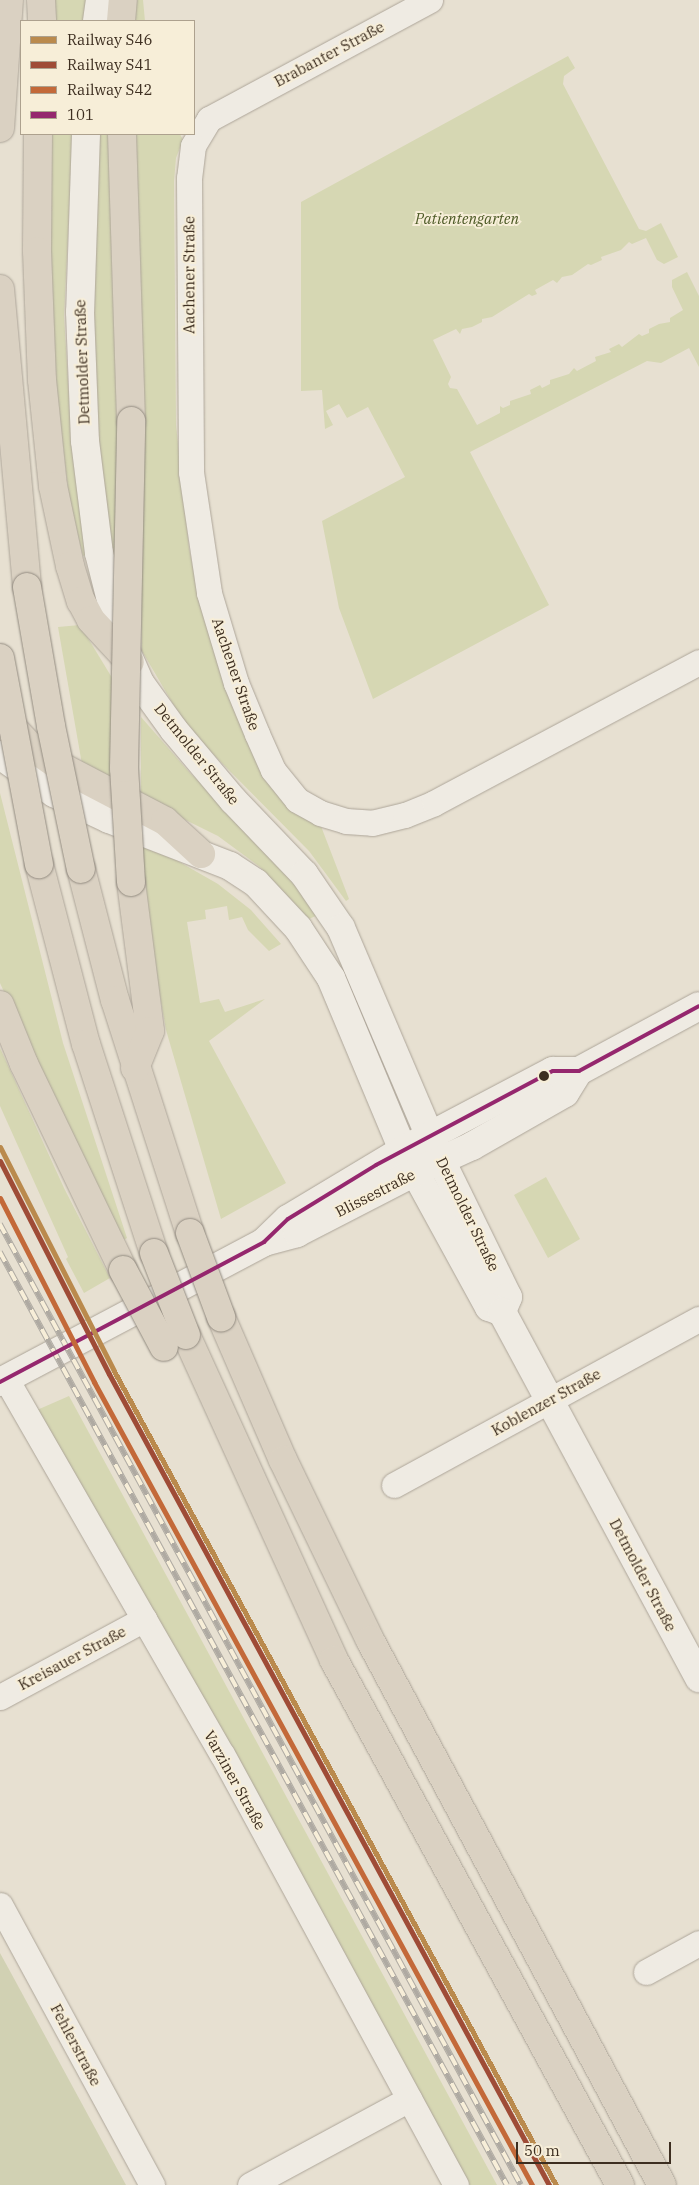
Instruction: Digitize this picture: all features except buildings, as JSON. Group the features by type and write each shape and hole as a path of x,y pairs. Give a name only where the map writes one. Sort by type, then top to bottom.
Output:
{"highway":[{"path":"0,128 8,0"},
{"path":"41,0 42,20"},
{"path":"121,20 123,0"},
{"path":"38,135 37,251 42,380 56,502 81,601 91,620 130,662"},
{"path":"122,135 131,421 124,768 131,882 149,1020 148,1040 136,1068"},
{"path":"0,289 27,587 50,726 81,869 136,1068 190,1233 222,1317 283,1460 370,1640 662,2185"},
{"path":"0,658 39,864 86,1044 154,1253 175,1341"},
{"path":"0,714 30,746 56,764 165,821 200,854"},
{"path":"0,1005 24,1064 123,1270 208,1387 334,1660 620,2185"}],"main road":[{"path":"96,20 100,0"},
{"name":"Detmolder Straße","path":"86,135 80,312 85,441 98,553 113,615 130,662 174,730 233,800 304,874 341,928 436,1149 508,1298 502,1312"},
{"name":"Detmolder Straße","path":"0,755 54,793 109,818 230,866 256,883 312,946 334,986 409,1161 489,1307 502,1312 699,1678"},
{"name":"Blissestraße","path":"3,1381 264,1242 288,1219 436,1149 553,1070 580,1071 699,1006"}],"street":[{"name":"Brabanter Straße","path":"228,108 430,0"},
{"name":"Aachener Straße","path":"228,108 209,119 198,134 189,178 191,472 209,593 236,683 273,770 298,800 320,813 346,821 372,823 405,815 699,662"},
{"name":"Koblenzer Straße","path":"394,1485 699,1319"},
{"name":"Varziner Straße","path":"3,1381 222,1754 456,2185"},
{"name":"Kreisauer Straße","path":"0,1697 144,1619"},
{"name":"Fehlerstraße","path":"0,1905 152,2185"},
{"path":"646,1972 699,1943"},
{"path":"250,2185 409,2099"}],"green space":[{"path":"52,0 89,0 86,20 51,20"},
{"path":"132,0 143,0 145,20 131,20"},
{"name":"Patientengarten","path":"568,56 575,68 564,76 563,84 639,229 646,231 661,223 678,257 664,264 657,260 646,238 632,244 629,242 621,250 601,257 602,260 591,265 588,264 572,275 562,277 557,283 553,280 535,290 537,294 532,296 529,294 492,317 482,319 482,322 472,327 462,329 460,334 456,329 433,340 451,377 448,384 450,388 457,389 477,425 500,413 500,406 503,408 510,405 510,401 531,394 530,390 540,385 542,388 550,384 550,380 569,374 574,368 577,371 596,361 595,357 611,352 609,349 619,344 622,347 639,334 642,336 649,333 649,329 659,324 670,322 670,318 683,310 672,287 672,280 687,272 699,296 699,367 689,348 661,363 647,361 470,452 549,605 373,699 339,608 322,521 405,477 368,407 347,418 339,404 326,411 333,425 325,429 322,390 301,391 301,202"},
{"path":"48,135 73,135 64,316 72,445 89,554 83,556 70,505 54,370"},
{"path":"96,135 112,135 120,358 117,588 93,409"},
{"path":"133,135 180,135 183,140 176,158 174,181 176,425 189,548 199,596 239,719 319,821 349,899 346,901 309,851 210,751 180,716 142,651"},
{"path":"80,625 114,681 112,784 83,770 58,627"},
{"path":"141,717 190,773 252,832 320,914 309,919 260,867 218,836 141,798"},
{"path":"0,793 63,1043 127,1238 119,1243 0,983"},
{"path":"142,847 176,860 218,884 251,910 281,944 269,951 248,930 242,917 229,920 227,906 205,910 206,919 187,922 200,1003 219,999 225,1012 265,999 209,1041 286,1183 221,1219 166,1030 152,951"},
{"path":"0,1048 64,1188 110,1278 84,1293 66,1259 68,1257 0,1106"},
{"path":"546,1177 580,1239 548,1258 514,1195"},
{"path":"69,1396 497,2185 470,2185 37,1410"},
{"path":"0,1953 11,1973 126,2185 0,2185"}],"railway":[{"path":"0,1224 521,2185"},
{"path":"0,1252 507,2185"}],"rail line":[{"name":"S46","path":"0,1147 114,1371 556,2185"},
{"name":"S41","path":"0,1161 109,1374 549,2185"},
{"name":"S42","path":"0,1198 94,1382 532,2185"}],"transit line":[{"name":"101","path":"0,1382 264,1242 288,1219 376,1165 553,1071 579,1071 699,1006"}]}
